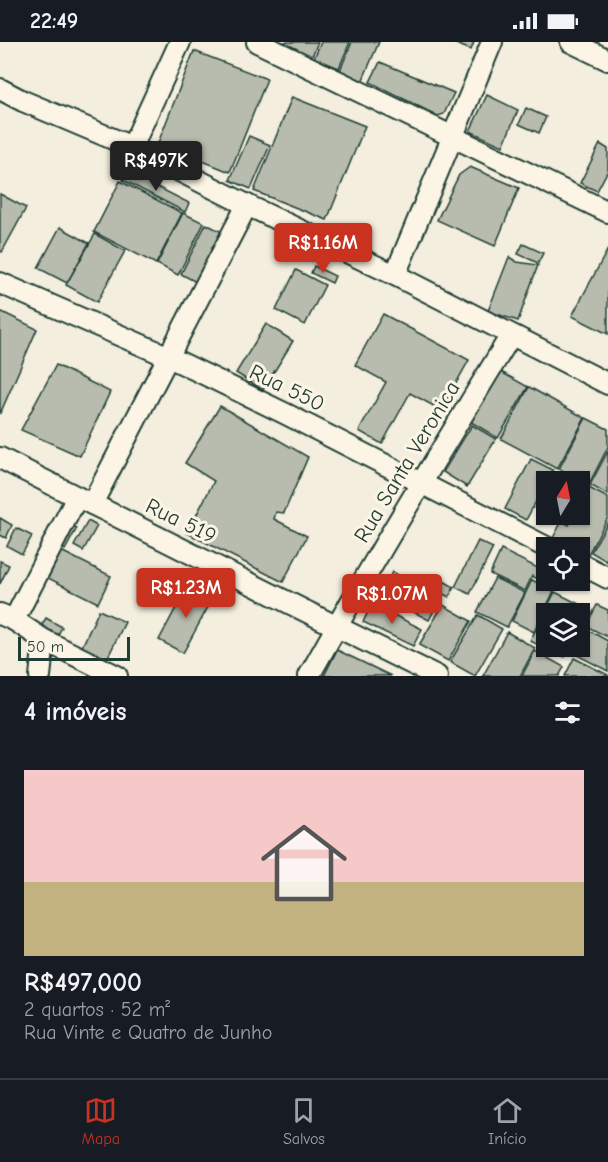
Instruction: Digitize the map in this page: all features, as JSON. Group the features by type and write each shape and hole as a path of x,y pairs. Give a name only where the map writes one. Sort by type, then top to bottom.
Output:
{"street":[{"path":"132,147 180,42"},
{"path":"257,42 608,212"},
{"path":"395,274 492,42"},
{"path":"571,42 608,60"},
{"path":"0,89 132,147 247,205 395,274 608,384"},
{"path":"117,676 44,640 7,617 85,501 169,357 247,205"},
{"name":"Rua 550","path":"0,283 169,357 536,542"},
{"name":"Rua Santa Veronica","path":"309,676 421,483 511,335"},
{"name":"Rua 519","path":"0,458 436,676"},
{"path":"590,569 608,578"},
{"path":"40,676 44,640"}],"building":[{"path":"284,42 318,42 312,56"},
{"path":"321,42 350,42 339,68 314,58"},
{"path":"352,42 379,42 361,84 338,75"},
{"path":"451,42 474,42 471,50"},
{"path":"194,51 267,79 230,172 158,143"},
{"path":"380,62 454,93 444,114 438,116 370,82"},
{"path":"487,95 518,110 503,146 470,131"},
{"path":"292,97 365,126 327,220 254,191"},
{"path":"526,108 546,117 539,133 519,124"},
{"path":"249,136 270,145 251,189 230,180"},
{"path":"600,144 608,149 608,170 597,191 580,183"},
{"path":"470,167 519,188 495,246 437,220 459,175"},
{"path":"128,172 189,203 185,212 123,180"},
{"path":"120,181 182,213 156,264 94,232"},
{"path":"0,194 26,208 2,252 0,251"},
{"path":"183,213 204,223 178,275 157,264"},
{"path":"206,224 222,232 196,282 181,274"},
{"path":"60,227 89,243 67,283 38,268"},
{"path":"95,234 125,251 97,302 66,285"},
{"path":"523,244 543,253 538,263 518,254"},
{"path":"608,249 608,334 572,316"},
{"path":"509,257 517,262 538,265 518,321 488,311"},
{"path":"314,266 335,276 332,283 311,273"},
{"path":"296,270 325,285 305,325 276,310"},
{"path":"0,311 37,329 0,414"},
{"path":"383,314 469,360 441,410 410,393 382,444 359,431 386,382 355,365"},
{"path":"266,324 293,341 263,390 236,373"},
{"path":"56,365 110,392 80,456 21,430"},
{"path":"501,372 528,387 498,438 471,422"},
{"path":"529,387 585,418 557,469 501,439"},
{"path":"220,406 308,457 284,513 276,512 274,519 307,536 283,582 187,533 214,481 185,463"},
{"path":"586,418 608,429 608,447 590,482 590,471 559,469"},
{"path":"472,425 496,439 467,487 443,472"},
{"path":"608,451 608,495 590,485"},
{"path":"531,459 553,470 536,471 536,501 526,520 505,509"},
{"path":"590,489 608,498 608,517 590,551 590,537 554,537 560,525 590,525"},
{"path":"0,518 12,525 6,538 0,535"},
{"path":"88,521 97,526 83,551 74,546"},
{"path":"608,522 608,562 591,552"},
{"path":"67,523 77,528 65,550 55,544"},
{"path":"16,528 32,536 22,554 7,546"},
{"path":"478,541 493,548 470,594 455,587"},
{"path":"501,550 536,567 536,578 532,576 525,591 490,574"},
{"path":"61,551 111,576 98,603 48,578"},
{"path":"0,561 9,565 0,584"},
{"path":"392,572 441,597 429,620 381,595"},
{"path":"437,577 454,587 449,597 431,588"},
{"path":"495,578 525,593 507,627 477,612"},
{"path":"532,580 536,582 536,591 554,591 548,603 536,603 534,632 512,621"},
{"path":"187,587 213,598 183,653 159,640"},
{"path":"555,592 577,603 549,603"},
{"path":"372,604 422,629 413,646 363,622"},
{"path":"443,605 471,621 448,661 419,645"},
{"path":"597,605 608,610 608,637 590,628 590,618"},
{"path":"99,610 125,622 105,663 80,651"},
{"path":"478,615 502,629 475,676 450,662"},
{"path":"46,618 62,627 55,640 38,631"},
{"path":"536,629 536,644 530,641"},
{"path":"590,631 608,641 608,671 581,657 590,657"},
{"path":"507,632 535,648 520,676 483,676"},
{"path":"337,650 391,676 324,676"},
{"path":"535,651 536,657 546,657 564,667 559,676 522,676"},
{"path":"574,658 608,675 608,676 565,676"}]}
